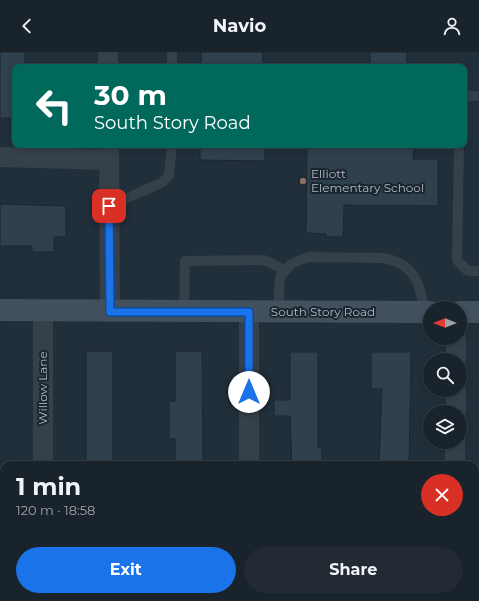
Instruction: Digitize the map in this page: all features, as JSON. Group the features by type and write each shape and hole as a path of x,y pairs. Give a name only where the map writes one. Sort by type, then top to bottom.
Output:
{"main road":[{"name":"South Story Road","path":"0,310 110,312 423,312"},
{"path":"467,312 479,312"}],"street":[{"path":"108,52 108,64"},
{"path":"0,157 109,153 110,312"},
{"name":"Willow Lane","path":"43,311 43,461"},
{"path":"248,461 249,312"},
{"path":"455,449 455,461"}],"lane":[{"path":"172,52 172,64"},
{"path":"467,96 479,96"},
{"path":"109,206 163,182 169,175 172,148"},
{"path":"459,148 457,260 468,271 479,271"},
{"path":"278,312 278,284 280,277 291,264 308,257 383,258 394,260 404,265 418,282 424,301"},
{"path":"184,312 185,261 264,260 285,270"}],"building":[{"path":"0,52 25,52 25,64 12,64 12,118 0,118"},
{"path":"201,52 263,52 262,64 201,64"},
{"path":"370,52 407,52 407,64 370,64"},
{"path":"200,148 265,148 265,161 200,160"},
{"path":"307,148 414,148 413,159 438,159 438,206 344,205 343,237 326,237 326,234 306,233"},
{"path":"0,204 66,206 66,237 54,237 54,252 32,252 32,246 0,246"},
{"path":"86,351 113,351 113,461 86,461"},
{"path":"175,351 202,351 203,461 175,461 175,439 169,439 169,401 175,401"},
{"path":"290,352 318,352 318,448 322,448 322,461 292,461 290,416 274,416 274,400 290,400"},
{"path":"371,352 411,352 409,461 379,461 382,389 371,389"}],"place":[{"name":"Elliott Elementary School","path":"303,181"}],"route":[{"path":"109,206 110,312 249,312 249,392"}]}
